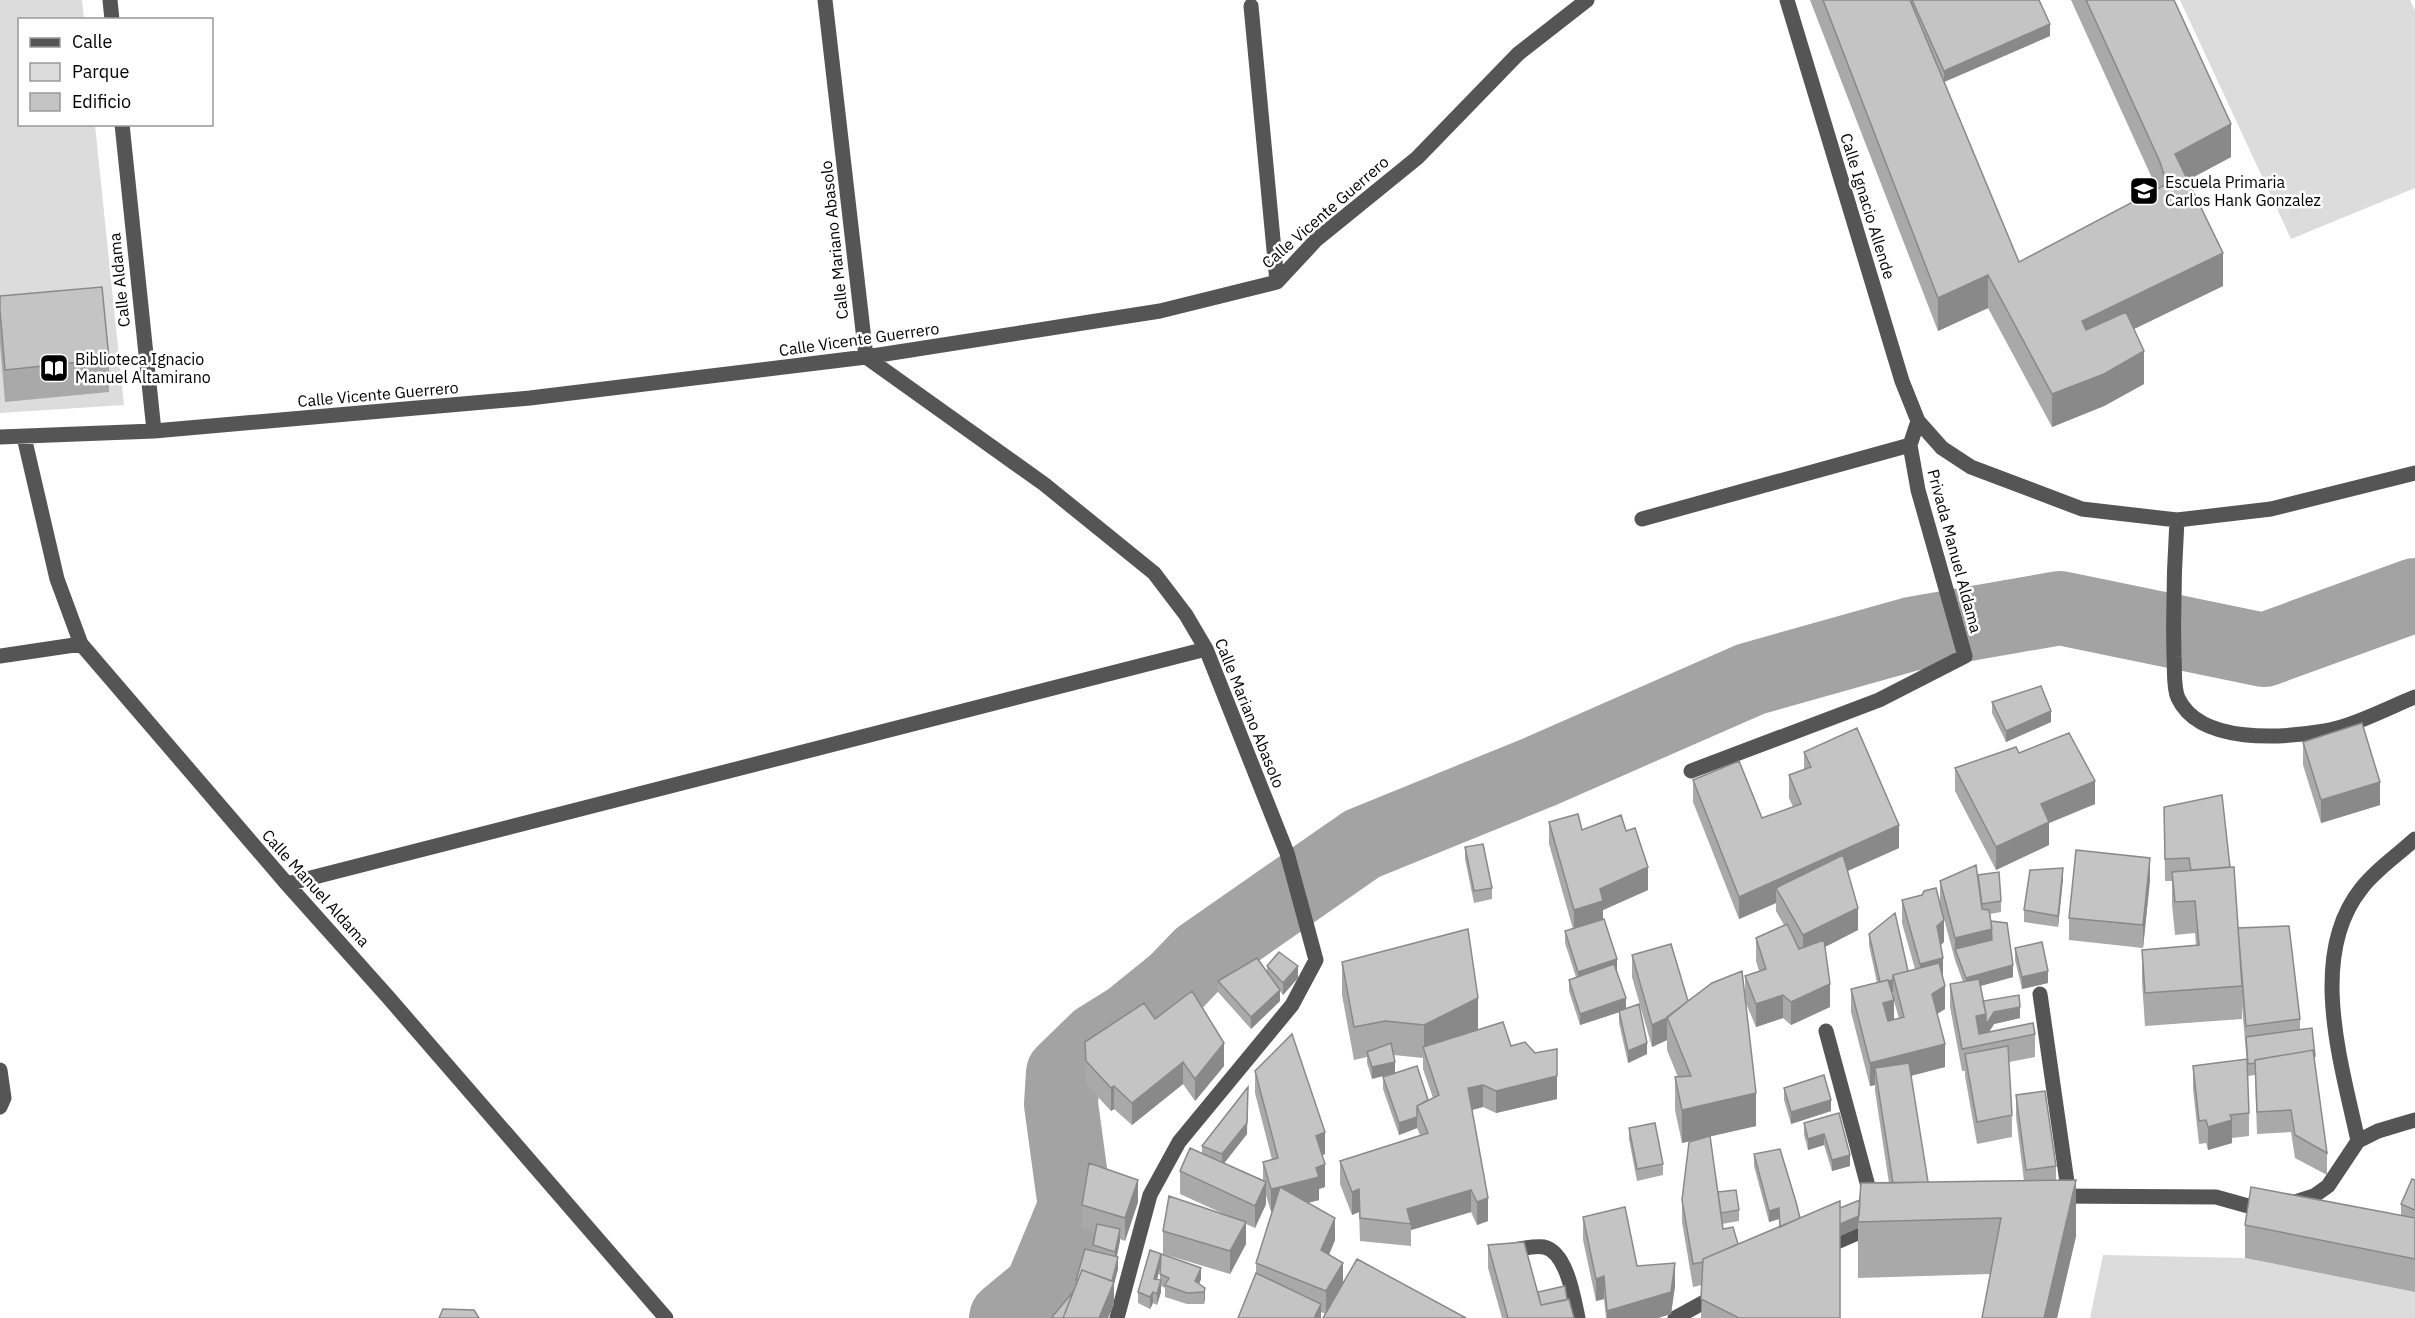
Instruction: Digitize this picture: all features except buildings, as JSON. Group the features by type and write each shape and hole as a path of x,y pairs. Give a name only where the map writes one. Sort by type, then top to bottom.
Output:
{"street":[{"path":"110,0 111,18"},
{"name":"Calle Mariano Abasolo","path":"825,0 866,357 1044,484 1154,573 1186,615 1206,649 1287,853 1316,960 1292,1005 1228,1080 1174,1151 1150,1195 1116,1318"},
{"name":"Calle Vicente Guerrero","path":"0,437 154,431 530,398 866,357 1160,311 1277,282 1316,240 1417,158 1518,54 1587,0"},
{"name":"Calle Ignacio Allende","path":"1787,0 1902,381 1918,421 1941,448 1971,467 2082,508 2177,520 2271,509 2415,473"},
{"path":"1251,6 1277,282"},
{"name":"Calle Aldama","path":"122,126 154,431"},
{"name":"Privada Manuel Aldama","path":"1691,771 1879,700 1965,656 1918,489 1910,445 1918,421"},
{"name":"Calle Manuel Aldama","path":"24,437 57,579 81,644 666,1318"},
{"path":"1641,519 1910,445"},
{"path":"2177,520 2172,591 2175,674 2177,697 2189,715 2211,728 2252,736 2327,731 2415,697"},
{"path":"0,656 81,644"},
{"path":"287,884 1206,649"},
{"path":"2358,1141 2333,1026 2331,978 2341,924 2361,889 2415,839"},
{"path":"2040,994 2068,1196"},
{"path":"1803,1257 1884,1223 1826,1031"},
{"path":"0,1070 4,1098 0,1107"},
{"path":"2034,1197 2216,1197 2264,1211 2314,1196 2328,1186 2358,1141 2378,1131 2415,1120"},
{"path":"1498,1252 1544,1247 1555,1253 1571,1287 1578,1318"},
{"path":"1674,1318 1727,1290"}],"green space":[{"path":"0,0 82,0 84,18 18,18 18,126 95,126 124,405 0,413"},
{"path":"2180,0 2410,0 2415,11 2415,188 2291,239"},
{"path":"2103,1255 2245,1258 2415,1292 2415,1318 2090,1318"}],"waterway":[{"path":"1006,1318 1041,1289 1075,1207 1061,1104 1063,1073 1097,1040 1129,1020 1176,982 1201,956 1362,844 1539,772 1751,679 1911,634 2060,608 2264,650 2415,595"}],"place":[{"name":"Escuela Primaria Carlos Hank Gonzalez","path":"2144,191"},
{"name":"Biblioteca Ignacio Manuel Altamirano","path":"54,368"}]}
